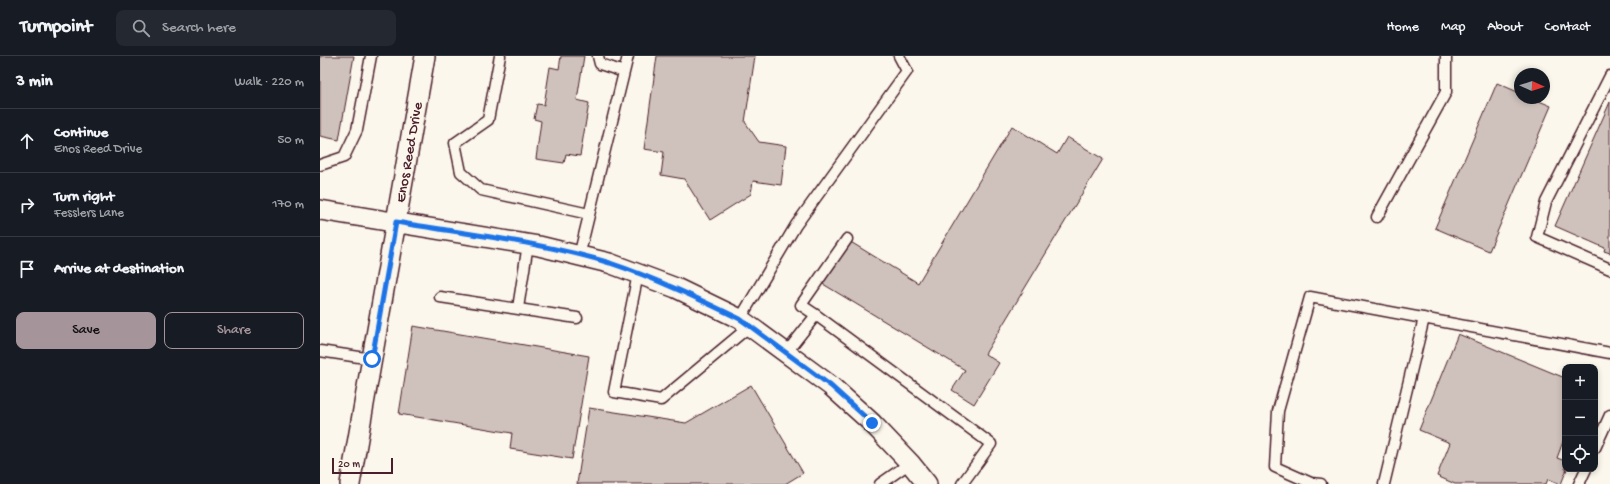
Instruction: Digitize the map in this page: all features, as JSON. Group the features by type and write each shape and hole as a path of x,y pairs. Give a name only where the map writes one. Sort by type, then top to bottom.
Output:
{"street":[{"name":"Enos Reed Drive","path":"350,484 425,56"},
{"path":"320,210 528,244 609,263 676,288 745,323 820,377 872,423 910,463 927,484"}],"lane":[{"path":"320,164 344,157 357,130 371,56"},
{"path":"500,56 488,120 455,142 461,172 481,190 589,214"},
{"path":"598,56 600,64 624,72"},
{"path":"579,256 628,56"},
{"path":"638,274 614,392 661,400 745,323 796,225 907,71 899,56"},
{"path":"1377,217 1446,92 1446,56"},
{"path":"1610,76 1546,202 1537,237 1610,269"},
{"path":"847,239 801,304 991,444 962,484"},
{"path":"518,308 528,244"},
{"path":"440,297 578,318"},
{"path":"1321,484 1311,483 1275,467 1278,411 1310,297 1610,353"},
{"path":"786,353 816,315"},
{"path":"1384,484 1424,318"},
{"path":"320,351 372,359"},
{"path":"1598,441 1610,415"},
{"path":"880,484 910,463"},
{"path":"1579,484 1585,472"}],"building":[{"path":"320,56 354,56 339,140 320,136"},
{"path":"561,56 584,56 577,100 589,103 580,156 566,154 564,163 536,159 541,121 534,119 537,104 544,105 550,67 559,69"},
{"path":"657,56 755,56 745,122 759,142 786,146 781,185 753,181 751,194 710,220 684,179 661,175 664,152 644,149"},
{"path":"1497,83 1514,90 1514,104 1546,104 1551,106 1489,251 1435,228"},
{"path":"1610,102 1610,253 1604,251 1605,248 1555,226"},
{"path":"1012,126 1057,154 1067,137 1103,159 985,354 999,363 974,404 952,390 965,370 823,284 849,241 918,283"},
{"path":"413,326 589,356 572,459 510,449 512,433 399,414"},
{"path":"1458,334 1562,377 1562,444 1557,458 1562,460 1562,472 1566,472 1561,484 1548,479 1546,484 1455,484 1437,476 1450,443 1419,430"},
{"path":"751,385 803,473 785,484 577,484 589,408 686,423"}],"route":[{"path":"372,359 396,222 539,246 609,263 676,288 740,319 831,386 872,423"}]}
